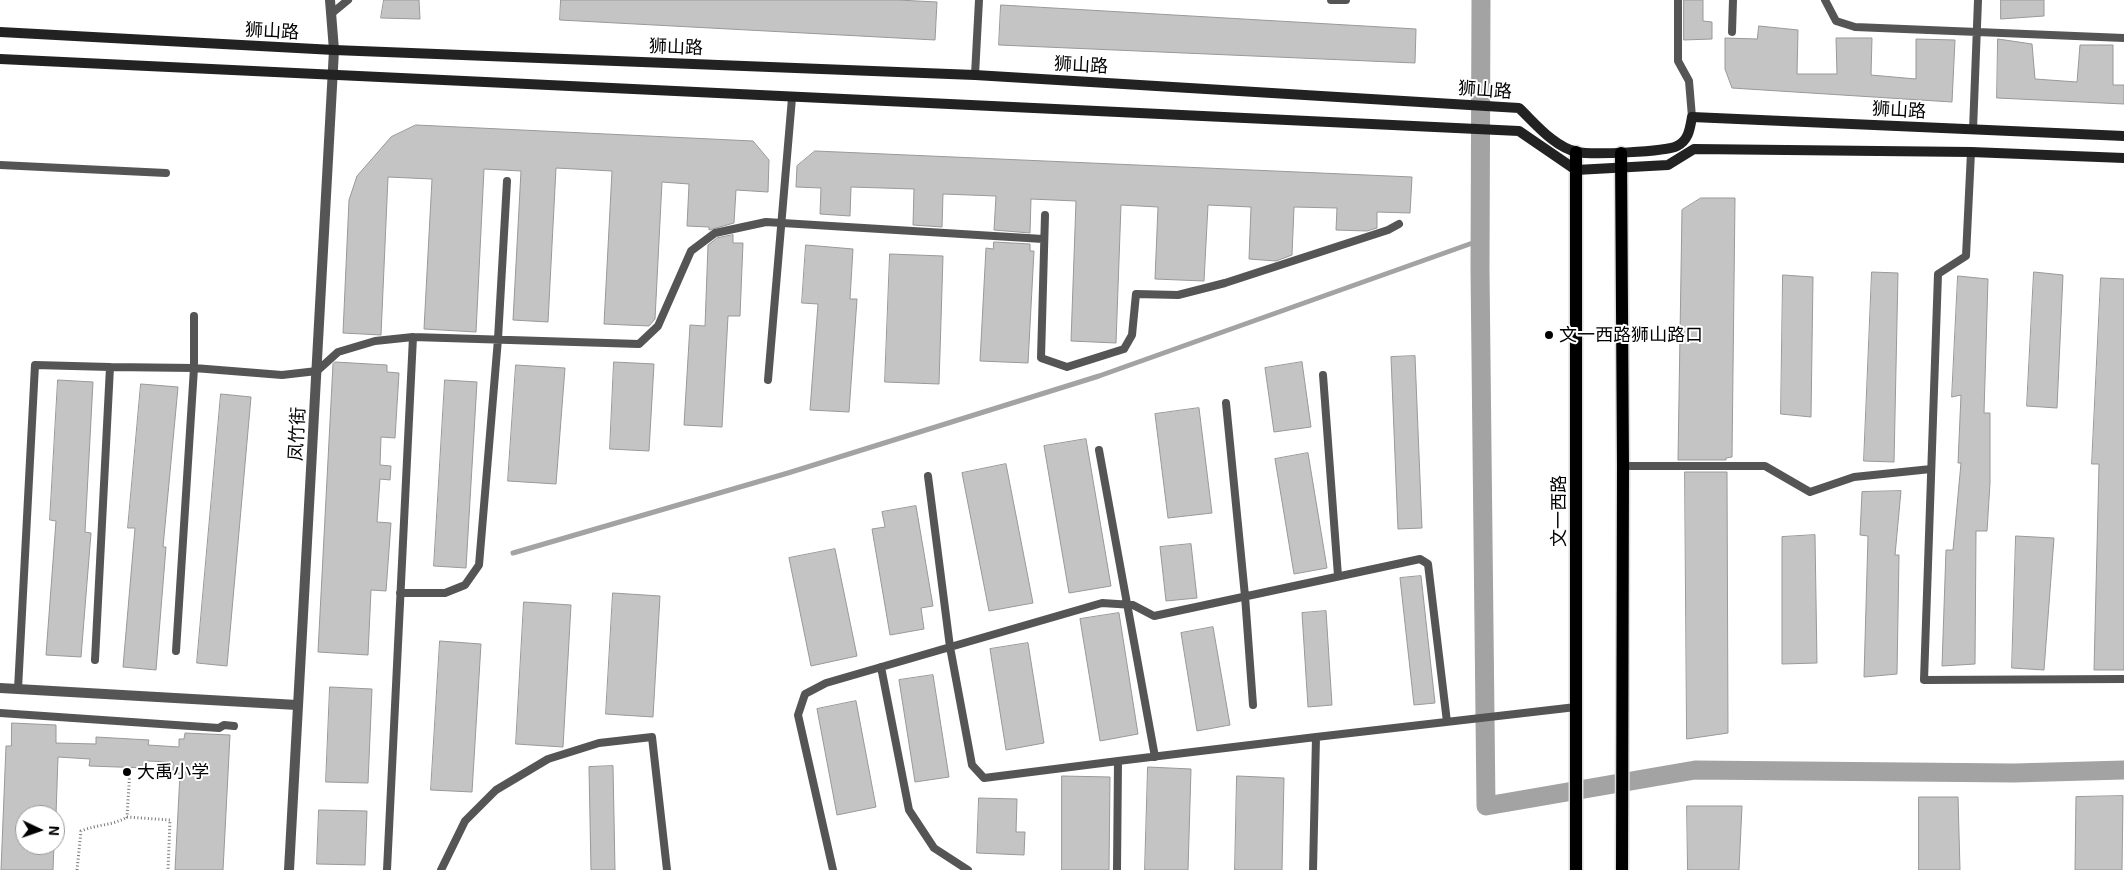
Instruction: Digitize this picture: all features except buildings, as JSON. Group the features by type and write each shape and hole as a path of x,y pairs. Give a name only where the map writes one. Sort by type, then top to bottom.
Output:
{"main road":[{"name":"狮山路","path":"0,32 334,50 975,75 1519,108 1552,139 1576,152 1621,153 1677,146 1689,135 1692,117 2124,136"},
{"path":"0,59 1519,131 1576,170 1668,165 1694,149 1970,152 2124,158"},
{"name":"文一西路","path":"1576,152 1576,870"},
{"path":"1621,153 1624,466 1622,870"}],"street":[{"name":"凤竹街","path":"289,870 317,371 331,76 334,50 330,0"},
{"path":"0,688 297,705"}],"lane":[{"path":"331,14 348,0"},
{"path":"975,75 979,0"},
{"path":"1331,0 1346,0"},
{"path":"1678,0 1678,61 1689,81 1692,117"},
{"path":"1732,32 1733,0"},
{"path":"1825,0 1836,21 1855,27 2124,38"},
{"path":"1973,130 1978,0"},
{"path":"768,380 792,98"},
{"path":"1970,152 1966,256 1938,274 1924,680 2124,679"},
{"path":"0,165 166,173"},
{"path":"400,593 445,593 465,585 479,565 498,339 507,181"},
{"path":"1045,215 1041,358 1068,367 1124,348 1132,335 1136,294 1178,295 1224,283 1388,230 1398,224"},
{"path":"18,689 35,365 194,368 282,375 317,371 338,352 375,341 413,337 639,344 658,326 691,251 715,233 766,222 782,225 1044,238"},
{"path":"176,651 194,368 194,316"},
{"path":"387,870 413,337"},
{"path":"95,660 110,367"},
{"path":"1323,375 1338,576"},
{"path":"1226,403 1245,596 1252,705"},
{"path":"1100,450 1155,757"},
{"path":"1624,466 1765,466 1810,492 1854,477 1931,470"},
{"path":"928,476 950,647 972,765 984,778 1576,707"},
{"path":"832,870 798,715 805,694 826,683 1102,603 1128,605 1154,616 1420,559 1428,564 1447,722"},
{"path":"881,667 909,810 934,848 968,870"},
{"path":"0,713 219,728 224,725 234,726"},
{"path":"441,870 465,821 496,790 548,759 599,743 652,737 667,870"},
{"path":"1313,870 1316,737"},
{"path":"1117,870 1118,761"}],"path":[{"path":"127,818 130,768"},
{"path":"77,870 81,831 98,824 115,824 127,818 170,820 168,870"}],"waterway":[{"path":"1481,0 1480,269 1486,806 1695,770 2014,773 2124,770"},
{"path":"513,553 788,473 1099,376 1481,240"}],"place":[{"name":"文一西路狮山路口","path":"1549,335"},
{"name":"大禹小学","path":"127,772"}]}
